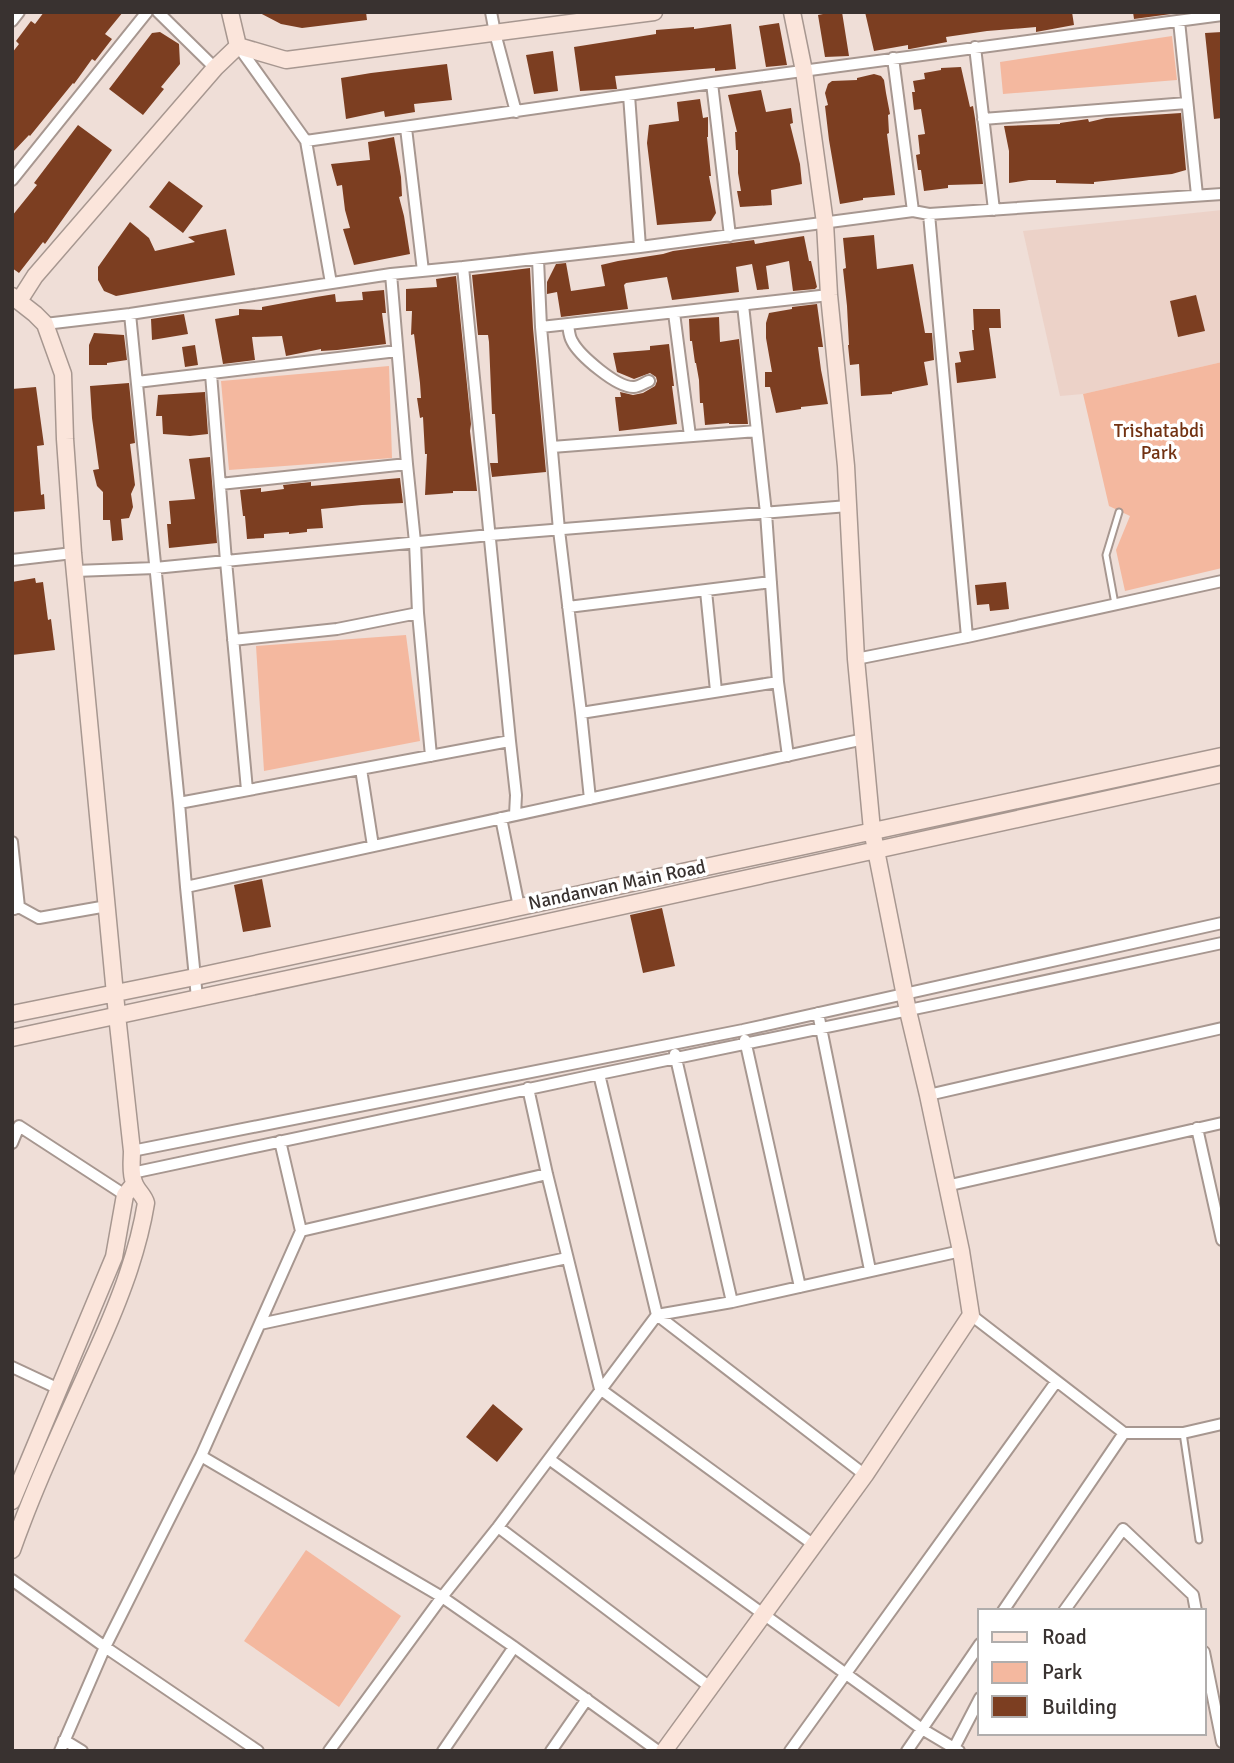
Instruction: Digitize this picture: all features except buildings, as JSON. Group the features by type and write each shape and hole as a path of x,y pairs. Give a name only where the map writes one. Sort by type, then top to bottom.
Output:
{"street":[{"path":"12,21 19,12"},
{"path":"12,180 147,12"},
{"path":"158,12 215,68"},
{"path":"230,12 238,46 306,141 331,283"},
{"path":"491,12 516,112"},
{"path":"238,46 286,60 654,12"},
{"path":"664,1751 865,1475 971,1315 961,1251 908,1011 872,830 856,659 846,466 825,223 804,71 792,12"},
{"path":"306,141 712,83 1222,15"},
{"path":"1179,20 1197,195"},
{"path":"12,1501 114,1257 130,1184 132,1151 72,553 63,374 45,324 16,298 215,68 238,46"},
{"path":"975,47 994,210"},
{"path":"894,58 913,211"},
{"path":"712,83 730,236"},
{"path":"629,95 640,247"},
{"path":"983,119 1188,103"},
{"path":"406,128 423,271"},
{"path":"45,324 130,314 391,274 640,247 913,211 929,214 1222,194"},
{"path":"929,214 967,637"},
{"path":"538,259 541,327 559,530 590,799"},
{"path":"463,267 516,815"},
{"path":"391,274 431,756"},
{"path":"541,327 830,295"},
{"path":"743,305 766,513 778,682 788,756"},
{"path":"674,313 690,436"},
{"path":"130,314 197,998"},
{"path":"568,325 570,339 575,346 606,376 634,387 649,381"},
{"path":"137,383 397,351"},
{"path":"211,374 247,790"},
{"path":"552,447 757,432"},
{"path":"220,484 407,464"},
{"path":"75,571 155,568 490,535 848,506"},
{"path":"12,559 72,553"},
{"path":"856,659 1222,581"},
{"path":"568,607 771,582"},
{"path":"706,591 716,691"},
{"path":"233,640 337,629 418,613"},
{"path":"581,713 778,682"},
{"path":"186,887 864,738"},
{"path":"179,803 510,741"},
{"name":"Nandanvan Main Road","path":"12,1014 1222,756"},
{"path":"361,769 373,846"},
{"path":"12,1038 1222,774"},
{"path":"501,818 519,906"},
{"path":"12,844 16,908 39,918 107,906"},
{"path":"132,1151 673,1045 1222,923"},
{"path":"130,1184 280,1141 1222,943"},
{"path":"818,1013 870,1270"},
{"path":"928,1095 1222,1028"},
{"path":"743,1030 800,1287"},
{"path":"673,1045 732,1302"},
{"path":"599,1074 657,1315 865,1475"},
{"path":"528,1088 600,1389 814,1545"},
{"path":"946,1186 1222,1123"},
{"path":"12,1143 16,1127 130,1184 146,1203 138,1242 111,1319 25,1512 12,1550"},
{"path":"1197,1128 1222,1240"},
{"path":"82,1751 62,1746 105,1647 201,1456 301,1231 280,1141"},
{"path":"301,1231 547,1174"},
{"path":"329,1751 442,1597 657,1315 732,1302 961,1251"},
{"path":"260,1324 568,1258"},
{"path":"971,1315 1124,1433 1183,1433 1222,1424"},
{"path":"12,1367 59,1389"},
{"path":"790,1751 1056,1382"},
{"path":"1004,1609 1124,1433"},
{"path":"201,1456 442,1597 658,1751"},
{"path":"549,1459 846,1675 922,1729 957,1749 978,1702"},
{"path":"498,1527 710,1688"},
{"path":"1065,1609 1123,1529 1193,1595 1196,1609"},
{"path":"12,1580 258,1751"},
{"path":"443,1751 514,1647"},
{"path":"907,1751 978,1647"},
{"path":"1206,1662 1222,1742"},
{"path":"551,1751 587,1699"}],"lane":[{"path":"1115,604 1106,555 1119,512"},
{"path":"1183,1433 1199,1541"}],"shaded area":[{"path":"1222,210 1222,362 1083,394 1060,396 1023,231"}],"green space":[{"path":"1172,36 1177,80 1003,94 1000,62"},
{"name":"Trishatabdi Park","path":"1222,362 1222,568 1125,591 1116,550 1130,516 1109,506 1083,394"},
{"path":"389,366 392,458 229,470 221,381"},
{"path":"406,635 420,741 264,771 256,646"},
{"path":"306,1550 401,1616 339,1707 244,1641"}]}
